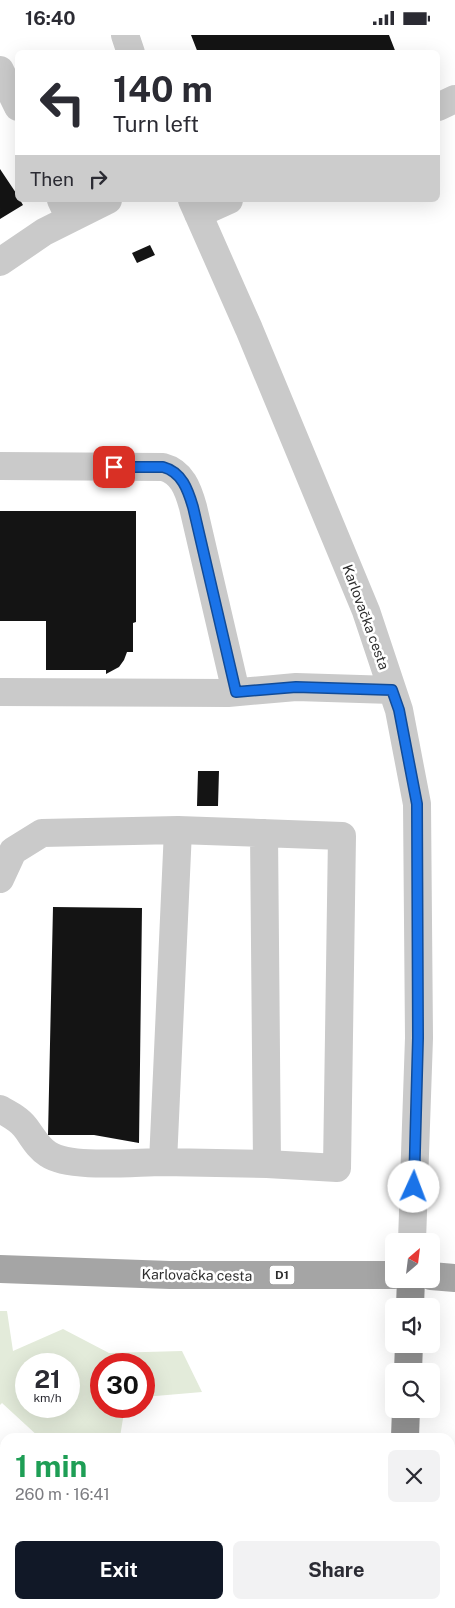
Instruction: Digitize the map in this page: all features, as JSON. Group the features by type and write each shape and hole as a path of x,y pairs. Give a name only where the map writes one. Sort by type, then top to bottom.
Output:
{"highway":[{"path":"405,1433 406,1418"}],"main road":[{"name":"Karlovačka cesta","path":"0,1269 170,1275 385,1275"},
{"path":"440,1277 455,1278"}],"street":[{"path":"125,35 130,50"},
{"path":"0,70 15,101"},
{"path":"440,106 455,99"},
{"path":"0,262 44,232 65,210 99,202"},
{"path":"195,207 219,202"},
{"name":"Karlovačka cesta","path":"195,207 249,329 366,611 399,710 417,804 418,1038 412,1233"},
{"path":"0,466 163,467 174,471 180,477 190,495 236,692"},
{"path":"0,692 236,692 296,687 392,690"},
{"path":"163,1161 178,830"},
{"path":"0,879 13,851 42,833 178,830 342,836 337,1168 163,1161 75,1163 60,1161 46,1153 24,1125 0,1109"},
{"path":"264,833 267,1164"}],"green space":[{"path":"0,1311 7,1311 13,1351 63,1329 109,1353 90,1353 90,1418 123,1418 121,1433 35,1433 18,1418 80,1418 80,1353 15,1353 15,1415 2,1403 0,1405"},
{"path":"182,1351 202,1392 155,1396 155,1353 109,1353"}],"building":[{"path":"191,35 389,35 395,50 197,50"},
{"path":"0,169 15,192 15,202 21,202 23,205 0,219"},
{"path":"150,245 155,255 137,263 132,253"},
{"path":"0,511 136,511 136,622 133,623 133,652 127,652 119,667 106,674 106,670 46,670 46,621 0,621"},
{"path":"198,771 219,771 218,806 197,806"},
{"path":"53,907 142,908 139,1143 94,1135 48,1135"}],"route":[{"path":"114,467 163,467 174,471 185,485 193,507 236,692 296,687 392,690 399,710 417,804 418,1038 414,1187"}]}
